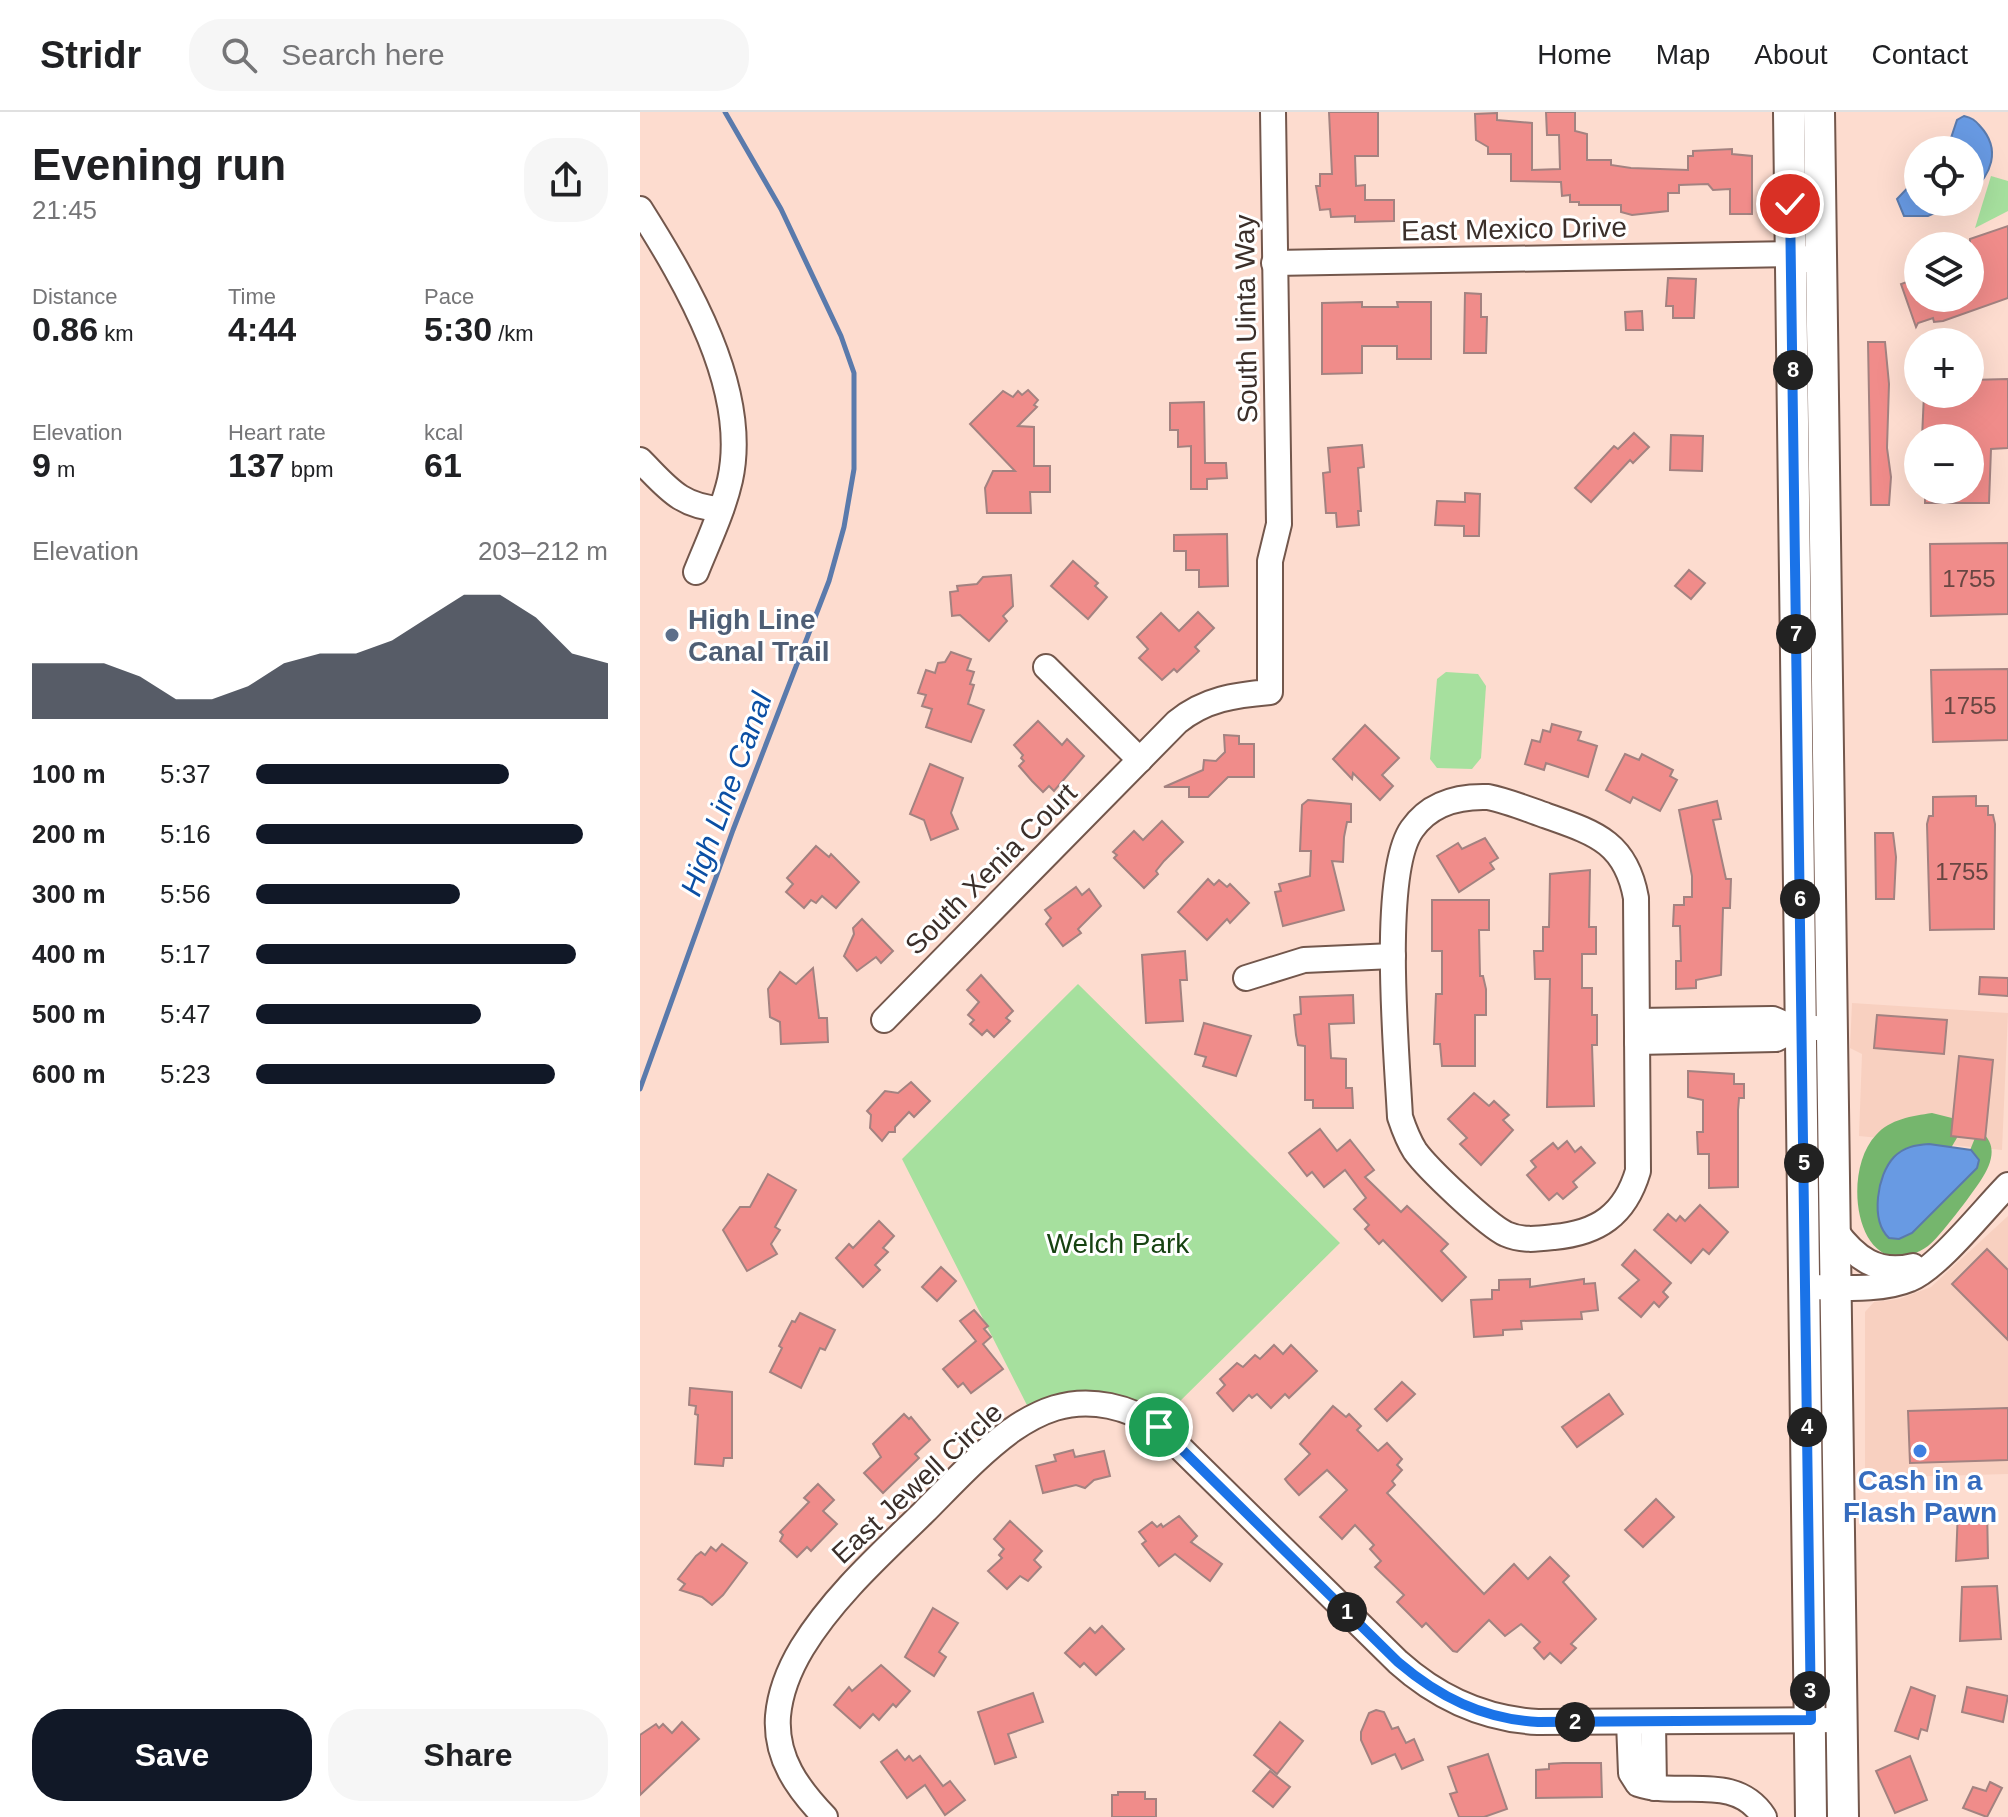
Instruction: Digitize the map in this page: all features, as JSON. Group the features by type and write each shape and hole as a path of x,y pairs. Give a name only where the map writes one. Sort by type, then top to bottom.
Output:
{"main road":[{"path":"1789,112 1811,1817"},
{"path":"1819,112 1843,1817"},
{"path":"1790,204 1806,228 1821,233"}],"street":[{"name":"South Uinta Way","path":"1273,112 1279,524"},
{"path":"640,209 687,284 726,385 733,456 730,481 696,572"},
{"name":"East Mexico Drive","path":"1274,263 1792,254"},
{"path":"1792,254 1813,265 1822,284"},
{"path":"1755,255 1781,274 1792,292"},
{"path":"640,460 685,502 703,508 721,509"},
{"name":"South Xenia Court","path":"884,1020 1177,722 1195,708 1226,697 1270,692 1270,561 1279,524"},
{"path":"1046,667 1140,760"},
{"path":"1458,798 1501,800 1585,830 1608,843 1621,856 1630,872 1636,898 1638,1171 1623,1207 1601,1225 1577,1235 1530,1240 1504,1233 1421,1157 1406,1135 1400,1117 1393,956 1398,864 1412,830 1440,805 1458,798"},
{"path":"1246,978 1304,960 1393,956"},
{"path":"1637,1032 1773,1019 1799,1029 1833,1027"},
{"path":"1805,1287 1879,1286 1912,1278 1947,1248 2008,1185"},
{"path":"1835,1230 1855,1254 1886,1269 1915,1266 1947,1248"},
{"name":"East Jewell Circle","path":"825,1817 794,1782 780,1744 778,1719 783,1692 801,1649 838,1601 972,1464 1020,1424 1067,1405 1114,1407 1159,1427 1382,1647 1439,1694 1462,1705 1518,1721 1842,1720"},
{"path":"1641,1722 1632,1777 1638,1784 1654,1788 1721,1790 1746,1799 1764,1817"}],"shaded area":[{"path":"1852,1003 2008,1013 2002,1150 1859,1136 1862,1054 1850,1048"},
{"path":"2008,1216 2008,1474 1865,1478 1865,1312 1874,1302 1899,1299 1931,1287"}],"green space":[{"path":"1991,176 2008,181 2008,211 1975,228 1979,216 1984,216 1984,199"},
{"path":"1446,672 1478,674 1486,686 1481,758 1472,769 1437,768 1430,759 1437,679"},
{"name":"Welch Park","path":"1078,984 1340,1243 1173,1408 1159,1427 1128,1411 1033,1417 902,1159"},
{"path":"1932,1113 1956,1119 1961,1131 1951,1148 1964,1165 1977,1133 1981,1132 1990,1142 1990,1161 1970,1195 1928,1246 1904,1256 1885,1254 1871,1242 1862,1223 1858,1176 1864,1153 1876,1135 1888,1125"}],"water":[{"path":"1964,116 1973,120 1987,135 1992,153 1984,179 1984,136 1952,136 1957,120"},
{"path":"1904,192 1904,216 1897,199"},
{"path":"1929,1144 1971,1150 1979,1160 1977,1168 1912,1233 1899,1239 1889,1238 1879,1220 1878,1198 1883,1175 1894,1157 1902,1151"}],"building":[{"path":"1329,112 1378,112 1378,156 1355,156 1356,186 1365,185 1365,200 1394,200 1394,221 1355,222 1355,216 1331,217 1330,209 1320,210 1316,186 1320,186 1320,174 1332,174"},
{"path":"1546,112 1575,112 1575,131 1587,134 1587,160 1611,160 1611,165 1631,168 1688,170 1688,156 1693,156 1693,151 1732,149 1732,154 1752,156 1752,214 1730,214 1730,189 1713,190 1708,184 1679,185 1679,193 1668,193 1668,211 1632,215 1621,212 1621,205 1579,205 1579,202 1570,202 1570,195 1562,196 1561,182 1511,181 1511,154 1488,154 1488,147 1476,140 1475,114 1497,113 1497,120 1532,123 1532,170 1560,169 1559,135 1547,135"},
{"path":"2008,226 2008,298 1984,306 1984,234"},
{"path":"1668,278 1696,279 1694,318 1673,318 1673,306 1666,306"},
{"path":"1465,293 1481,294 1481,317 1487,317 1486,353 1464,353"},
{"path":"1362,302 1362,307 1398,307 1397,302 1431,302 1431,359 1397,359 1397,346 1362,346 1362,373 1322,374 1322,303"},
{"path":"1642,311 1643,330 1626,330 1625,312"},
{"path":"1911,312 1968,312 1943,321 1934,322 1933,318 1918,323 1916,327"},
{"path":"1868,342 1885,342 1889,384 1889,505 1871,505"},
{"path":"2008,379 2008,448 1991,449 1989,503 1984,503 1984,424 1923,424 1923,408 1984,408 1984,380"},
{"path":"1028,390 1038,400 1034,405 1037,407 1018,426 1034,427 1034,466 1050,466 1050,492 1030,492 1031,513 987,513 985,488 993,471 1015,471 970,424 1003,391 1013,397 1018,391 1022,395"},
{"path":"1204,402 1205,463 1226,463 1227,478 1207,479 1207,489 1191,489 1191,446 1178,447 1178,430 1170,430 1170,403"},
{"path":"1634,433 1649,447 1633,463 1630,460 1591,502 1575,488 1614,446 1618,449"},
{"path":"1671,435 1703,436 1702,471 1670,470"},
{"path":"1362,445 1364,467 1358,468 1359,525 1337,527 1336,513 1326,513 1323,473 1330,472 1328,448"},
{"path":"1465,493 1480,494 1479,536 1464,536 1464,526 1435,525 1437,501 1465,502"},
{"path":"1227,534 1228,586 1199,587 1199,570 1186,570 1186,551 1174,551 1174,535"},
{"path":"2008,543 2008,614 1931,616 1930,544"},
{"path":"1073,561 1098,583 1095,586 1107,597 1088,619 1051,586"},
{"path":"1689,570 1705,583 1691,599 1675,586"},
{"path":"1011,575 1013,606 1003,616 1007,621 989,641 960,615 952,616 950,592 958,591 957,586 977,584 983,577"},
{"path":"1198,612 1214,628 1195,647 1199,651 1177,672 1174,669 1162,680 1139,658 1148,649 1137,637 1161,613 1179,631"},
{"path":"951,652 971,659 967,670 974,672 970,684 974,685 968,704 984,710 971,742 926,727 932,709 922,706 926,695 918,693 926,670 935,673 938,663 945,662"},
{"path":"2008,669 2008,740 1933,742 1931,670"},
{"path":"1038,721 1062,745 1067,739 1084,756 1054,791 1049,786 1043,792 1032,781 1019,766 1024,761 1021,758 1023,755 1014,745"},
{"path":"1552,724 1581,732 1578,740 1597,746 1588,777 1546,763 1544,770 1525,764 1532,740 1540,742 1543,730 1550,732"},
{"path":"1365,725 1399,758 1382,775 1393,786 1380,800 1353,773 1352,779 1333,759"},
{"path":"1224,735 1239,736 1239,744 1254,744 1254,777 1228,777 1208,797 1189,797 1189,787 1164,787 1203,770 1204,760 1216,761 1225,752"},
{"path":"1625,754 1639,760 1642,754 1673,770 1670,776 1677,780 1660,811 1633,797 1630,803 1606,790"},
{"path":"930,764 963,778 951,813 958,829 931,840 924,820 910,814"},
{"path":"1976,796 1976,806 1988,806 1988,815 1993,815 1995,824 1994,929 1930,930 1927,824 1929,816 1933,816 1933,797"},
{"path":"1308,800 1351,804 1351,822 1347,822 1344,837 1343,862 1332,861 1344,910 1283,926 1275,892 1281,891 1279,884 1310,876 1311,851 1300,851 1302,805"},
{"path":"1717,801 1721,819 1713,820 1726,879 1731,879 1730,908 1723,908 1721,975 1696,980 1696,988 1676,989 1676,961 1681,961 1680,926 1673,926 1674,905 1684,905 1684,897 1692,897 1692,876 1679,810"},
{"path":"1162,821 1183,842 1144,888 1114,858 1117,855 1113,852 1134,831 1143,840"},
{"path":"1875,833 1893,833 1896,857 1894,899 1876,899"},
{"path":"1485,838 1498,858 1490,863 1494,869 1459,892 1437,856 1458,843 1462,849"},
{"path":"816,846 829,857 831,854 859,882 836,908 822,896 816,903 811,900 804,908 786,892 793,884 787,878"},
{"path":"1590,870 1589,927 1596,927 1596,954 1582,954 1582,988 1592,988 1592,1015 1597,1015 1597,1045 1592,1045 1594,1106 1547,1107 1550,979 1535,979 1534,951 1543,951 1543,927 1549,927 1550,874"},
{"path":"1208,879 1214,885 1219,880 1227,887 1230,884 1249,903 1230,923 1227,919 1207,940 1178,912"},
{"path":"1076,887 1082,895 1089,889 1101,906 1078,929 1081,933 1063,946 1046,924 1051,918 1045,910"},
{"path":"1432,900 1489,900 1489,930 1479,930 1480,976 1483,976 1486,989 1486,1015 1475,1015 1475,1066 1442,1066 1440,1044 1434,1044 1436,994 1442,994 1442,951 1432,951"},
{"path":"862,919 893,951 881,963 876,957 857,971 844,956 854,934 853,928"},
{"path":"1185,951 1187,980 1180,980 1183,1021 1146,1023 1142,955"},
{"path":"813,968 819,1018 827,1018 828,1042 781,1044 780,1022 770,1017 768,989 780,972 796,984"},
{"path":"981,975 1013,1011 1006,1018 1010,1021 994,1037 987,1030 982,1035 970,1024 974,1020 968,1015 979,1002 967,990"},
{"path":"1980,977 2008,978 2008,996 1979,994"},
{"path":"1353,995 1354,1023 1329,1024 1331,1058 1346,1059 1346,1088 1352,1088 1353,1108 1313,1108 1313,1100 1305,1100 1305,1046 1298,1045 1296,1035 1294,1015 1301,1014 1300,997"},
{"path":"1877,1015 1947,1020 1944,1054 1874,1048"},
{"path":"1204,1023 1251,1036 1236,1076 1203,1066 1206,1057 1195,1054"},
{"path":"1959,1056 1993,1060 1985,1140 1951,1136"},
{"path":"1688,1071 1734,1074 1734,1084 1744,1084 1744,1098 1739,1098 1738,1110 1738,1187 1709,1188 1709,1154 1698,1154 1697,1132 1703,1132 1703,1100 1688,1097"},
{"path":"911,1082 930,1101 914,1117 909,1112 895,1127 895,1132 889,1132 882,1141 870,1128 871,1115 867,1111 885,1091 898,1093"},
{"path":"1474,1093 1489,1106 1494,1101 1509,1115 1503,1120 1513,1130 1481,1165 1460,1144 1467,1138 1448,1119"},
{"path":"1320,1129 1337,1151 1350,1140 1374,1170 1365,1177 1401,1212 1407,1206 1448,1244 1441,1251 1466,1277 1442,1301 1383,1240 1379,1244 1365,1229 1369,1225 1354,1209 1366,1198 1345,1170 1324,1187 1312,1172 1307,1176 1289,1153"},
{"path":"1567,1141 1575,1152 1581,1147 1595,1163 1573,1182 1577,1187 1563,1199 1557,1193 1549,1200 1527,1175 1536,1167 1531,1161 1553,1143 1558,1149"},
{"path":"768,1174 796,1190 775,1227 780,1230 771,1244 777,1254 747,1271 723,1230 740,1207 750,1207"},
{"path":"1700,1205 1728,1232 1709,1254 1703,1249 1691,1263 1654,1230 1668,1214 1676,1221 1680,1216 1685,1221"},
{"path":"879,1221 894,1236 883,1248 888,1252 875,1265 880,1270 863,1287 836,1258 849,1244 853,1248"},
{"path":"1987,1249 2008,1270 2008,1340 1952,1284"},
{"path":"1635,1250 1671,1283 1663,1292 1668,1297 1659,1307 1654,1302 1641,1317 1619,1298 1639,1280 1622,1265"},
{"path":"941,1267 956,1281 937,1301 922,1287"},
{"path":"1530,1279 1530,1287 1584,1279 1584,1284 1595,1283 1598,1310 1581,1312 1582,1319 1521,1321 1522,1329 1503,1330 1503,1335 1474,1337 1471,1300 1492,1299 1492,1290 1499,1290 1499,1280"},
{"path":"974,1310 988,1326 984,1329 991,1337 983,1344 1003,1369 971,1393 963,1383 958,1387 943,1369 976,1341 960,1321"},
{"path":"800,1313 835,1330 825,1350 820,1348 801,1388 770,1372 782,1348 779,1346 792,1321 795,1322"},
{"path":"1274,1345 1283,1354 1291,1345 1317,1371 1289,1398 1285,1394 1271,1408 1257,1394 1252,1398 1249,1395 1233,1411 1217,1393 1225,1385 1220,1379 1237,1363 1243,1367 1255,1355 1260,1359"},
{"path":"1402,1382 1415,1394 1387,1421 1375,1409"},
{"path":"690,1388 732,1392 732,1458 724,1458 723,1466 695,1464 698,1415 695,1414 696,1406 689,1405"},
{"path":"1609,1394 1623,1414 1577,1447 1562,1427"},
{"path":"1333,1406 1346,1417 1349,1414 1361,1426 1357,1430 1378,1451 1387,1443 1402,1459 1397,1465 1402,1470 1387,1493 1484,1594 1514,1564 1528,1579 1550,1557 1569,1576 1563,1582 1596,1619 1571,1644 1576,1648 1561,1663 1550,1653 1544,1659 1534,1648 1540,1642 1521,1624 1505,1636 1489,1620 1457,1652 1453,1651 1426,1623 1422,1627 1397,1602 1404,1595 1375,1567 1381,1561 1370,1549 1374,1545 1355,1525 1342,1539 1320,1517 1347,1490 1327,1470 1299,1495 1288,1483 1285,1479 1310,1454 1300,1444"},
{"path":"2008,1408 2008,1460 1910,1463 1908,1411"},
{"path":"904,1414 909,1419 911,1417 930,1440 915,1454 919,1458 883,1493 864,1473 881,1457 873,1444"},
{"path":"1073,1450 1075,1457 1104,1451 1110,1476 1094,1480 1085,1488 1076,1485 1043,1493 1036,1466 1056,1461 1054,1455"},
{"path":"818,1484 834,1500 823,1511 837,1524 811,1551 807,1547 797,1557 780,1541 783,1535 780,1532 809,1502 804,1498"},
{"path":"1656,1499 1674,1517 1643,1547 1625,1530"},
{"path":"1987,1507 1988,1558 1956,1561 1958,1509"},
{"path":"1179,1516 1197,1536 1191,1542 1222,1564 1210,1581 1175,1554 1159,1566 1142,1544 1146,1541 1139,1532 1152,1522 1157,1527 1161,1524 1163,1527"},
{"path":"1010,1521 1042,1551 1034,1560 1041,1567 1028,1581 1020,1576 1007,1589 988,1571 1002,1558 999,1555 1004,1549 994,1539"},
{"path":"722,1544 747,1563 723,1595 712,1605 702,1597 680,1590 685,1584 678,1579 696,1556 701,1552 705,1555 711,1547 716,1551"},
{"path":"1997,1586 2001,1639 1960,1641 1962,1587"},
{"path":"933,1608 958,1623 939,1652 946,1657 934,1676 905,1657"},
{"path":"1102,1626 1124,1649 1096,1675 1084,1663 1080,1667 1065,1653 1090,1628 1095,1633"},
{"path":"881,1665 910,1691 879,1720 873,1714 860,1728 834,1705 849,1687 852,1691"},
{"path":"1911,1687 1935,1696 1927,1731 1921,1729 1918,1739 1895,1731"},
{"path":"1967,1687 2008,1696 2003,1722 1962,1712"},
{"path":"1033,1693 1043,1722 1008,1734 1016,1757 995,1764 978,1712"},
{"path":"1376,1710 1384,1712 1392,1729 1398,1727 1406,1743 1414,1739 1423,1760 1402,1769 1395,1754 1372,1764 1361,1740 1361,1732 1369,1713"},
{"path":"682,1722 699,1739 640,1795 640,1735 656,1724 659,1728 663,1724 672,1733"},
{"path":"1280,1722 1303,1741 1277,1774 1254,1755"},
{"path":"897,1750 905,1760 909,1756 913,1761 920,1756 943,1786 950,1781 965,1800 945,1815 925,1785 907,1798 881,1762"},
{"path":"1488,1754 1507,1809 1484,1817 1459,1817 1450,1794 1457,1792 1448,1767"},
{"path":"1910,1756 1927,1800 1895,1813 1876,1771"},
{"path":"1601,1763 1602,1797 1536,1798 1536,1770 1549,1769 1549,1764"},
{"path":"1270,1771 1290,1787 1273,1807 1253,1791"},
{"path":"1990,1782 2002,1788 1987,1817 1963,1808 1973,1787 1986,1791"},
{"path":"1118,1792 1145,1792 1145,1799 1156,1799 1156,1817 1112,1817 1112,1795 1118,1795"}],"waterway":[{"name":"High Line Canal","path":"640,1089 733,830 829,581 844,527 854,469 854,373 841,336 781,209 725,112"}],"place":[{"name":"High Line Canal Trail","path":"672,635"},
{"name":"Cash in a Flash Pawn","path":"1920,1451"}],"route":[{"path":"1159,1427 1398,1662 1418,1680 1448,1699 1488,1714 1525,1722 1811,1720 1790,204"}]}
